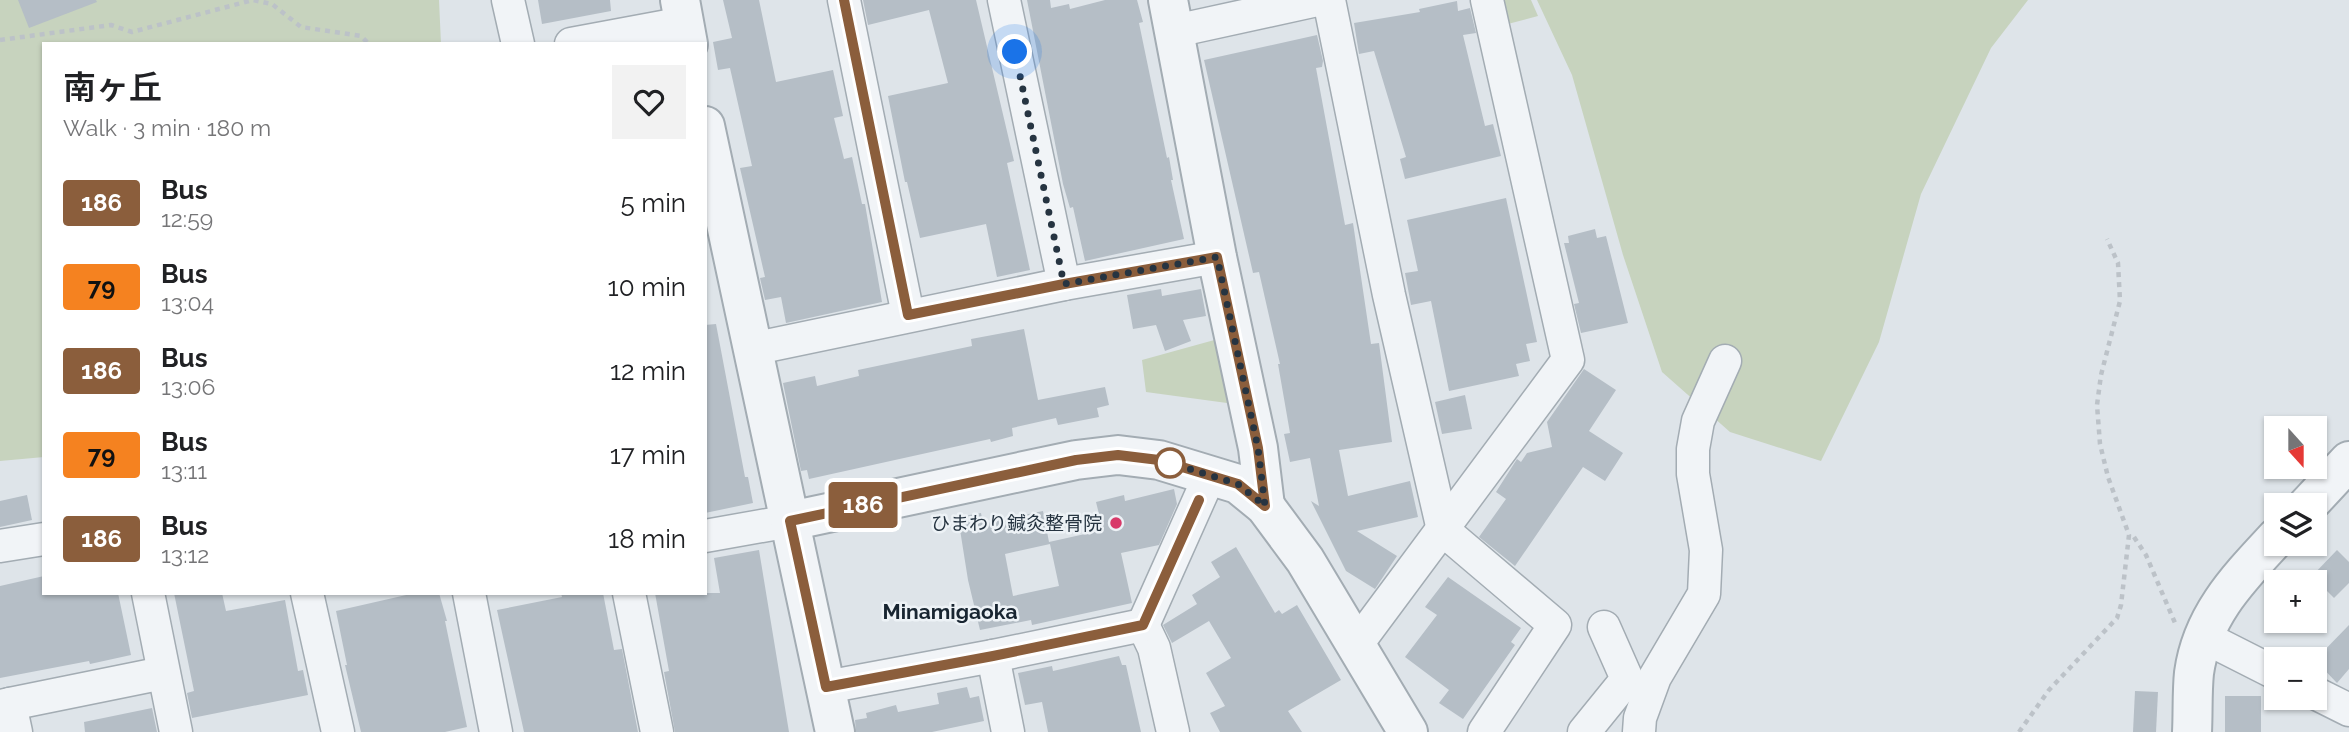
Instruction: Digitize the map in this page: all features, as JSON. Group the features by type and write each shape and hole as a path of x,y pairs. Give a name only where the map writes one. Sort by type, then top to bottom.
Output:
{"street":[{"path":"509,0 518,42"},
{"path":"844,0 908,315"},
{"path":"1004,0 1064,284"},
{"path":"1265,506 1258,448 1217,257 1172,16 1317,0"},
{"path":"1329,0 1389,295 1443,530 1555,625 1484,732"},
{"path":"1357,644 1568,360 1487,0"},
{"path":"581,42 684,22"},
{"path":"707,135 835,732"},
{"path":"752,349 1064,284 1217,257"},
{"path":"1633,728 1655,677 1704,594 1706,550 1693,474 1693,449 1698,422 1725,361"},
{"path":"707,537 1076,460 1118,455 1159,460 1238,484 1265,506 1305,560 1408,732"},
{"path":"2319,493 2349,461"},
{"path":"1173,732 1154,648 1143,625 1210,475"},
{"path":"0,547 42,538"},
{"path":"2190,632 2217,606 2264,551"},
{"path":"148,595 176,732"},
{"path":"307,595 338,732"},
{"path":"469,595 496,732"},
{"path":"629,595 657,732"},
{"path":"826,687 1143,625"},
{"path":"1584,732 1627,679 1604,627"},
{"path":"2190,632 2264,668"},
{"path":"2190,632 2194,671 2192,732"},
{"path":"993,656 1008,732"},
{"path":"9,714 163,673"},
{"path":"2327,699 2349,710"}],"path":[{"path":"0,40 111,25 132,32 253,0 272,4 301,27 353,34 361,36 367,42"},
{"path":"2019,732 2049,690 2117,618 2121,605 2129,536 2105,466 2097,405 2101,376 2120,301 2118,263 2107,239"},
{"path":"2134,537 2190,632"}],"green space":[{"path":"0,0 439,0 441,42 42,42 42,457 0,461"},
{"path":"1498,0 1531,0 1538,16 1504,25"},
{"path":"1537,0 2028,0 1991,48 1921,194 1879,342 1821,461 1730,432 1662,372 1623,255 1572,75"},
{"path":"1218,339 1227,403 1146,392 1142,360"}],"building":[{"path":"18,0 96,0 97,2 29,28"},
{"path":"538,0 610,0 611,11 542,24"},
{"path":"723,0 759,0 776,82 833,70 843,116 834,118 844,159 852,157 862,204 865,204 882,302 786,323 781,297 765,300 760,278 765,277 740,168 752,166 730,68 718,70 713,42 732,38"},
{"path":"863,0 976,0 1014,161 1007,163 1030,270 997,277 986,224 920,238 905,182 888,96 948,83 929,10 868,25"},
{"path":"1027,0 1050,0 1051,8 1069,4 1070,9 1105,0 1137,0 1143,22 1139,23 1184,239 1085,261 1073,207 1070,208 1063,184"},
{"path":"1457,1 1458,11 1470,8 1476,33 1463,35 1485,126 1493,124 1501,156 1405,179 1400,159 1406,157 1374,51 1359,54 1354,23 1420,12 1419,9"},
{"path":"1317,35 1323,61 1322,67 1316,68 1345,225 1353,223 1371,344 1379,343 1392,442 1339,450 1348,496 1410,481 1418,517 1357,531 1397,556 1375,589 1346,571 1311,501 1319,506 1310,458 1290,462 1284,434 1290,433 1280,364 1259,272 1253,273 1204,60"},
{"path":"1506,198 1537,342 1526,344 1530,361 1516,364 1519,376 1449,391 1431,301 1411,305 1405,273 1418,271 1407,220"},
{"path":"1595,229 1597,238 1606,236 1628,323 1581,333 1574,304 1579,303 1564,243 1569,243 1568,236"},
{"path":"1161,289 1162,296 1201,289 1206,316 1183,320 1191,341 1165,351 1156,325 1133,329 1127,295"},
{"path":"716,324 745,477 748,477 753,503 707,513 707,325"},
{"path":"1024,329 1038,400 1105,387 1109,405 1097,408 1099,417 1058,425 1056,418 1012,428 1013,436 991,442 990,439 809,479 807,470 801,471 783,383 815,376 817,386 859,376 858,370 972,346 971,339"},
{"path":"1584,369 1616,390 1589,431 1623,453 1605,481 1583,467 1515,566 1479,537 1506,499 1496,492 1517,459 1521,462 1527,453 1552,447 1547,422"},
{"path":"1465,395 1472,429 1442,434 1435,402"},
{"path":"1174,489 1177,504 1159,545 1121,553 1132,603 1032,625 1031,620 980,630 968,580 958,517 981,513 983,524 1043,511 1049,542 1103,530 1096,502 1124,495 1125,501","holes":["1050,544 1059,586 1013,596 1005,554"]},
{"path":"27,495 32,520 0,527 0,501"},
{"path":"1236,547 1275,613 1279,610 1282,614 1297,605 1341,680 1288,711 1302,732 1220,732 1210,713 1225,706 1206,673 1231,658 1209,621 1172,643 1163,625 1197,604 1192,595 1220,577 1211,562"},
{"path":"759,550 789,732 675,732 664,672 669,671 655,595 720,593 714,558"},
{"path":"2337,550 2349,562 2349,583 2334,598 2327,591 2327,570 2318,570"},
{"path":"42,576 42,595 118,595 131,655 0,678 0,586"},
{"path":"1448,577 1521,628 1511,642 1515,645 1463,719 1439,703 1449,690 1405,657 1437,615 1425,607"},
{"path":"174,595 222,595 226,611 285,600 298,671 303,670 308,695 192,718 187,693 194,691"},
{"path":"406,595 440,595 467,727 445,732 361,732 345,665 336,611"},
{"path":"603,595 614,650 622,649 638,732 524,732 497,610 562,597"},
{"path":"2349,625 2349,669 2337,683 2327,673 2327,648"},
{"path":"1119,656 1122,665 1126,665 1141,732 1048,732 1042,702 1025,705 1018,673 1052,666 1053,671"},
{"path":"967,687 970,698 979,696 984,721 932,732 856,732 855,720 867,718 866,713 896,705 898,712 939,704 937,693"},
{"path":"2135,691 2158,692 2156,732 2133,732"},
{"path":"2225,696 2261,696 2261,732 2225,732"},
{"path":"152,708 157,732 85,732 84,722"}],"bus line":[{"name":"186","path":"844,0 908,315 1217,257 1258,448 1265,506 1238,484 1159,460 1118,455 1076,460 790,521 826,687 1143,625 1199,500"}],"place":[{"name":"ひまわり鍼灸整骨院","path":"1116,523"}],"district":[{"name":"Minamigaoka","path":"950,611"}],"route":[{"path":"1015,52 1064,284 1217,257 1258,448 1265,506 1238,484 1170,463"}]}
